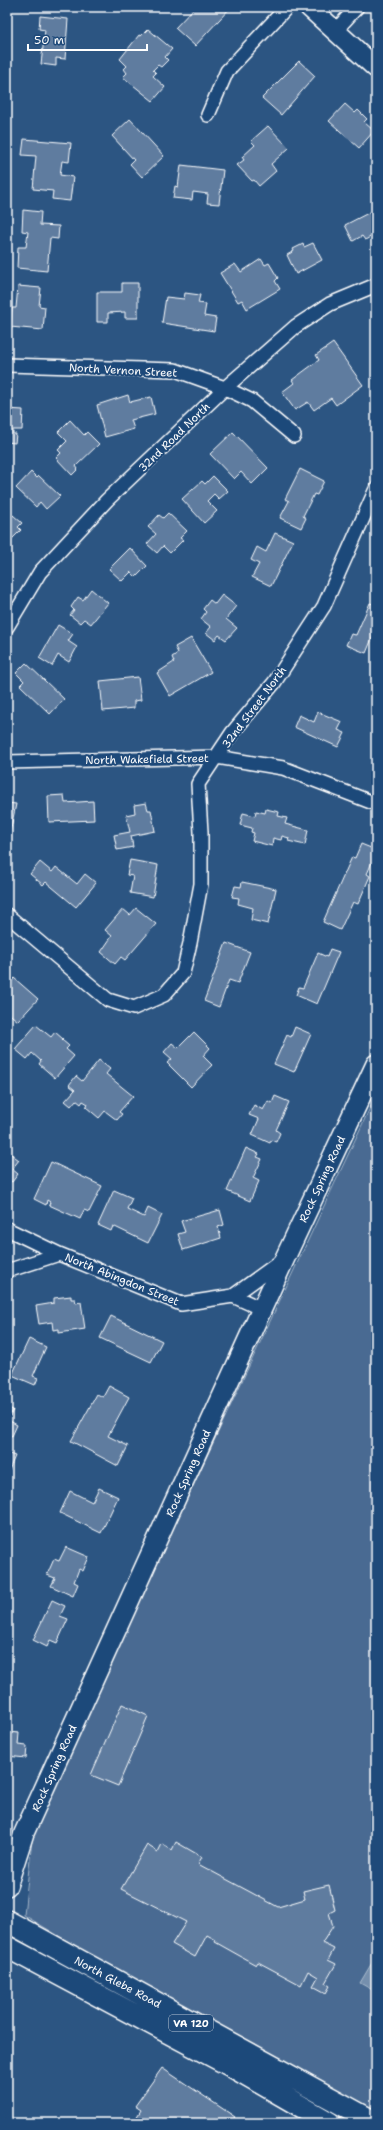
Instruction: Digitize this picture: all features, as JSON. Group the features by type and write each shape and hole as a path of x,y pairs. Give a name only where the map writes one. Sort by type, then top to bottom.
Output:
{"main road":[{"name":"North Glebe Road","path":"7,1922 376,2123"},
{"name":"North Glebe Road","path":"7,1947 231,2066 330,2123"}],"street":[{"path":"208,115 227,71 287,7"},
{"path":"309,7 376,68"},
{"path":"336,30 356,7"},
{"name":"32nd Road North","path":"7,627 40,572 107,500 225,388 296,326 330,304 376,285"},
{"name":"North Vernon Street","path":"7,364 175,370 225,388 252,402 294,436"},
{"name":"32nd Street North","path":"7,914 108,1000 134,1008 164,995 183,973 201,884 201,832 198,784 232,733 274,683 324,606 376,489"},
{"name":"North Wakefield Street","path":"7,762 217,757 283,768 376,804"},
{"name":"Rock Spring Road","path":"7,1886 24,1833 285,1258 376,1064"},
{"name":"North Abingdon Street","path":"7,1229 59,1254 181,1304 233,1296 285,1258"},
{"name":"North Abingdon Street","path":"7,1271 59,1254"},
{"path":"233,1296 262,1309"}],"shaded area":[{"path":"376,1095 376,2111 120,1973 24,1915 32,1840 88,1710"},
{"path":"376,1956 376,1992 360,1983"}],"building":[{"path":"195,7 231,7 195,46 175,28"},
{"path":"40,16 68,19 65,59 56,58 56,66 41,64 45,30 39,29"},
{"path":"148,29 172,49 165,57 168,60 161,67 158,65 153,70 156,73 153,76 165,87 153,101 123,77 127,73 124,69 127,66 120,59 139,35 141,36"},
{"path":"299,61 315,76 281,115 262,98"},
{"path":"345,104 355,113 358,110 367,119 364,122 374,131 359,148 329,121"},
{"path":"130,119 164,156 142,177 130,164 134,160 112,136"},
{"path":"268,126 289,148 271,164 276,171 259,186 254,180 252,181 237,165 244,160 242,157 255,145 251,141"},
{"path":"24,139 71,143 69,162 62,161 60,175 73,177 70,201 52,199 53,191 33,189 36,156 22,155"},
{"path":"181,165 223,170 219,204 207,203 208,194 193,192 192,200 173,198 175,186 178,187"},
{"path":"376,209 376,234 365,240 362,236 353,241 345,225"},
{"path":"23,210 41,212 40,225 59,226 58,239 50,238 47,271 17,268 18,247 26,247 28,232 22,231"},
{"path":"313,243 322,260 296,274 287,255 294,251 293,249 303,244 304,247"},
{"path":"261,259 265,265 269,263 278,278 275,281 280,289 247,309 242,300 238,302 220,273 235,264 241,272"},
{"path":"122,283 138,283 138,318 125,318 125,312 108,313 108,322 97,322 97,292 122,292"},
{"path":"18,286 41,288 39,306 45,307 43,330 10,327 12,308 16,308"},
{"path":"185,293 200,295 198,303 206,304 204,316 216,318 214,331 162,323 166,297 184,299"},
{"path":"333,343 363,385 336,405 331,398 314,410 308,402 295,410 282,392 294,383 292,380 319,360 316,355"},
{"path":"128,395 130,402 151,397 155,414 131,420 134,429 105,437 97,405"},
{"path":"7,409 23,410 22,430 13,430 13,434 16,434 15,443 7,442"},
{"path":"70,420 84,435 87,432 99,444 76,466 78,469 72,475 56,458 61,453 58,450 67,441 58,432"},
{"path":"233,432 268,468 252,484 241,472 234,479 210,454"},
{"path":"300,469 324,481 317,495 314,494 303,516 306,518 301,528 280,518 289,501 285,499"},
{"path":"31,472 37,478 39,476 60,496 46,509 40,502 36,507 16,488"},
{"path":"213,476 228,491 219,499 214,494 207,501 217,511 204,523 182,499 202,481 205,484"},
{"path":"168,513 187,531 180,538 183,540 170,553 163,546 157,553 147,544 156,534 148,527 159,515 163,518"},
{"path":"13,515 22,523 18,527 21,530 10,541 7,539 7,518 9,520"},
{"path":"275,533 293,541 271,586 252,577 259,564 251,560 257,547 266,552"},
{"path":"130,548 147,566 136,577 131,572 122,581 109,569"},
{"path":"91,589 108,603 91,624 84,619 80,623 70,615 74,610 71,607 78,597 83,600"},
{"path":"222,595 236,606 226,619 237,628 226,640 219,635 215,640 206,633 211,627 201,619 206,612 203,609 210,600 215,604"},
{"path":"370,603 376,605 376,629 366,653 346,645 351,634 356,635"},
{"path":"58,625 73,634 68,641 77,647 69,662 58,655 52,666 39,658"},
{"path":"191,638 211,672 170,696 157,673 174,662 172,657 178,653 175,647"},
{"path":"26,663 64,699 50,714 20,685 24,681 16,673"},
{"path":"138,677 141,700 134,701 134,708 103,711 100,681"},
{"path":"318,712 342,722 338,730 345,733 338,747 294,727 299,715 314,722"},
{"path":"64,795 65,803 93,801 94,820 49,822 48,796"},
{"path":"7,803 16,804 7,847"},
{"path":"146,803 148,810 151,810 155,831 131,836 133,847 117,850 114,835 130,832 126,815 135,813 134,805"},
{"path":"266,809 279,812 278,816 287,818 285,824 308,830 305,845 288,841 289,838 282,836 281,840 273,838 272,846 252,841 254,833 251,832 252,828 240,825 243,813 255,816 256,811 265,813"},
{"path":"361,844 376,850 376,853 367,874 370,876 358,904 353,902 340,930 323,922 352,857 355,858"},
{"path":"130,860 158,865 153,897 130,893 133,876 127,875"},
{"path":"40,862 52,872 56,867 77,884 85,874 96,883 76,907 46,882 43,885 30,874"},
{"path":"242,882 276,889 268,924 251,920 253,908 238,904 239,898 232,897 235,886 241,887"},
{"path":"136,908 156,924 125,960 121,957 115,964 101,952 112,936 105,930 123,909 130,915"},
{"path":"226,943 250,952 238,983 229,980 219,1007 204,1001"},
{"path":"330,949 339,952 317,1004 296,995 299,987 303,988 318,953 327,957"},
{"path":"14,978 38,999 18,1021 7,1012 7,987"},
{"path":"36,1025 51,1037 55,1032 69,1046 66,1049 74,1056 55,1078 39,1064 41,1061 32,1053 27,1059 15,1049"},
{"path":"295,1027 311,1034 294,1072 274,1064 287,1035 291,1037"},
{"path":"194,1032 210,1048 203,1056 212,1065 191,1087 167,1063 172,1059 164,1052 172,1043 178,1048"},
{"path":"99,1060 110,1069 106,1074 133,1096 119,1112 122,1114 117,1120 105,1111 99,1118 86,1107 88,1104 83,1101 81,1104 76,1100 71,1106 65,1101 75,1090 69,1085 76,1076 82,1081"},
{"path":"275,1096 289,1102 276,1130 280,1133 276,1142 271,1140 270,1143 252,1135 259,1119 249,1115 254,1105 263,1110 268,1101 272,1103"},
{"path":"246,1148 259,1154 257,1157 262,1159 253,1178 259,1181 250,1201 227,1191"},
{"path":"7,1151 19,1160 12,1169 18,1174 12,1182 7,1179"},
{"path":"51,1162 102,1186 89,1212 84,1210 80,1219 49,1205 50,1202 47,1200 46,1205 34,1199"},
{"path":"114,1190 132,1198 127,1209 144,1217 148,1208 162,1215 148,1243 113,1226 111,1231 98,1225"},
{"path":"220,1210 224,1225 218,1227 221,1238 183,1250 178,1234 185,1232 181,1221"},
{"path":"71,1296 71,1299 75,1299 76,1303 81,1302 85,1329 59,1333 59,1329 53,1330 52,1322 39,1324 36,1306 54,1303 54,1298"},
{"path":"111,1316 162,1341 151,1362 100,1338"},
{"path":"29,1339 46,1347 33,1376 38,1378 35,1385 12,1375"},
{"path":"109,1386 129,1397 108,1436 128,1446 118,1466 71,1441 97,1394 103,1397"},
{"path":"7,1407 13,1410 8,1420 17,1425 12,1436 7,1434"},
{"path":"7,1453 15,1456 7,1475"},
{"path":"99,1488 118,1497 101,1533 60,1513 70,1491 92,1502"},
{"path":"66,1547 89,1557 83,1571 79,1569 74,1582 78,1584 73,1596 51,1586 55,1578 47,1575 54,1559 59,1561"},
{"path":"52,1600 65,1606 60,1616 68,1619 57,1643 50,1640 47,1647 33,1640"},
{"path":"122,1704 148,1716 118,1786 91,1775"},
{"path":"7,1714 10,1714 8,1732 19,1733 18,1745 27,1746 26,1758 7,1756"},
{"path":"176,1842 202,1857 198,1864 278,1907 305,1899 303,1891 329,1885 335,1910 329,1913 333,1926 322,1943 334,1949 328,1960 336,1964 325,1983 330,1986 326,1993 313,1986 318,1977 308,1971 301,1985 258,1962 256,1965 215,1942 216,1940 207,1935 195,1957 172,1944 186,1922 121,1889 147,1845 158,1852 162,1844 172,1850"},
{"path":"162,2068 235,2117 231,2123 133,2123 141,2110 135,2106"}]}
